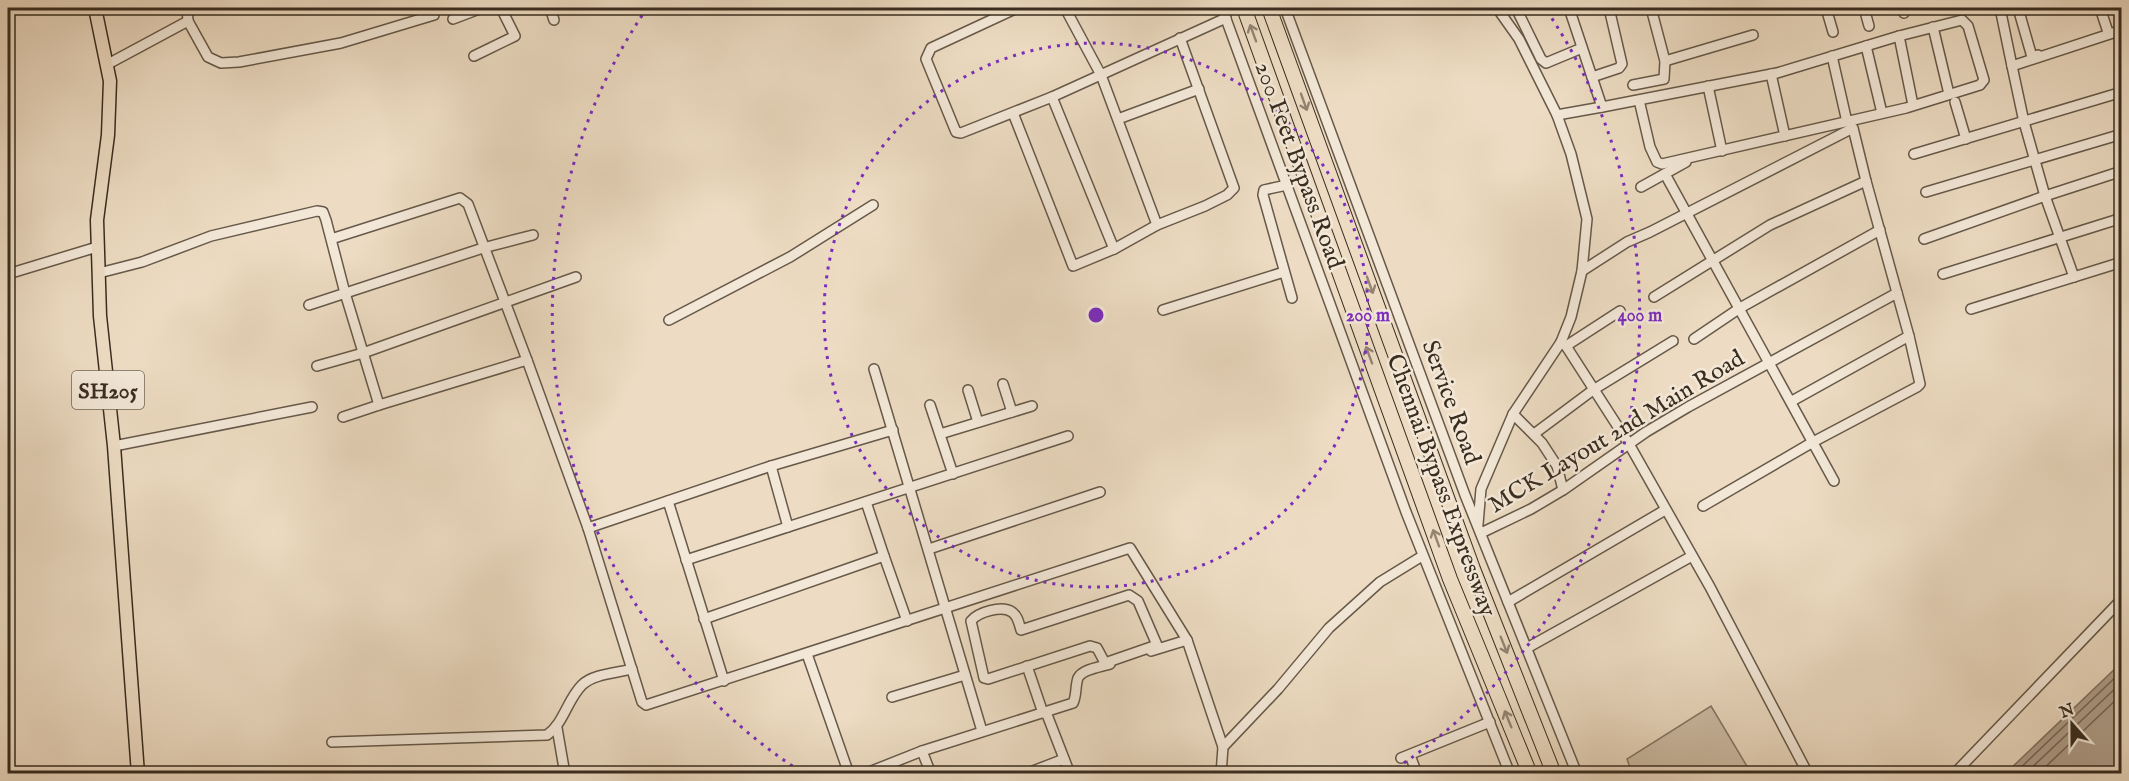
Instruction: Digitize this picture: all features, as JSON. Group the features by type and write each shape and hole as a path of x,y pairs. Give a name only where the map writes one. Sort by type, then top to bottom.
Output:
{"highway":[{"name":"Chennai Bypass Expressway","path":"1244,8 1450,579 1530,774"},
{"name":"Chennai Bypass Expressway","path":"1269,8 1473,569 1554,774"}],"main road":[{"name":"SH205","path":"95,8 110,81 108,135 97,220 96,246 100,316 114,446 138,774"}],"street":[{"path":"187,8 188,21 208,57 221,63 239,62 351,40 434,15 434,8"},
{"path":"453,19 482,8"},
{"path":"474,56 515,36 501,8"},
{"path":"550,8 555,20"},
{"path":"1017,8 931,48 926,59 956,132 961,133 1052,97 1226,18"},
{"path":"1065,8 1101,75 1157,225"},
{"name":"200 Feet Bypass Road","path":"1222,8 1424,557 1510,774"},
{"name":"Service Road","path":"1285,8 1479,530 1577,774"},
{"path":"1479,530 1481,489 1513,414 1563,344 1572,317 1582,271 1587,219 1571,154 1557,115 1519,39 1497,8"},
{"path":"1516,8 1541,59 1546,63 1582,48"},
{"path":"1582,8 1570,9 1602,107"},
{"path":"1592,77 1619,68 1622,64 1609,8"},
{"path":"1633,85 1664,79 1665,61 1651,8"},
{"path":"1826,8 1833,32"},
{"path":"1864,8 1869,26"},
{"path":"2000,8 2034,159 2074,277"},
{"path":"2018,8 2032,57 2121,29"},
{"path":"2100,8 2108,32"},
{"path":"108,64 188,21"},
{"path":"1557,115 1771,74 1955,21 1965,22 1984,80 1980,85 1952,98 1913,105 1722,151 1658,163 1650,147 1639,100"},
{"path":"1933,27 1952,98 1966,139"},
{"path":"2012,66 2121,29"},
{"path":"1665,61 1753,35"},
{"path":"1899,36 1913,105"},
{"path":"1013,113 1073,266 1114,249 1157,225 1205,206 1232,192 1234,188 1180,38"},
{"path":"1866,46 1882,113"},
{"path":"1832,56 1847,122"},
{"path":"1771,74 1785,136"},
{"path":"1708,86 1722,151"},
{"path":"1118,118 1198,89"},
{"path":"1914,154 2121,92"},
{"path":"1052,97 1114,249"},
{"path":"1582,271 1627,242 1853,128 1920,384 1703,506"},
{"path":"1926,192 2121,134"},
{"path":"1641,187 1687,162"},
{"path":"1924,239 2121,171"},
{"path":"1665,174 1834,480"},
{"path":"1654,297 1770,225 1866,181"},
{"path":"1287,185 1264,190 1263,195 1292,298"},
{"path":"331,238 460,198 468,204 588,528 642,702 646,705 1130,548 1187,640 1223,747 1221,774"},
{"path":"669,320 790,256 873,205"},
{"path":"99,273 142,262 211,236 317,211 323,212 379,405"},
{"path":"1943,274 2121,218"},
{"path":"1694,339 1740,308 1880,230"},
{"path":"309,305 483,248 533,235"},
{"path":"8,274 96,246"},
{"path":"1971,309 2121,262"},
{"path":"1163,310 1284,272"},
{"path":"317,366 363,353 576,277"},
{"name":"MCK Layout 2nd Main Road","path":"1479,530 1531,509 1563,490 1664,421 1897,293"},
{"path":"1563,344 1620,311"},
{"path":"1792,401 1909,336"},
{"path":"1533,434 1593,390 1673,341"},
{"path":"1563,344 1629,444 1710,586 1808,774"},
{"path":"343,417 527,360"},
{"path":"874,369 982,730"},
{"path":"1003,384 1012,411"},
{"path":"968,390 978,422"},
{"path":"930,405 953,474"},
{"path":"940,434 1032,406"},
{"path":"114,446 312,407"},
{"path":"1513,414 1542,443 1557,466 1563,490"},
{"path":"588,528 771,466 893,430"},
{"path":"686,560 1068,436"},
{"path":"771,466 788,526"},
{"path":"929,549 1100,492"},
{"path":"668,501 724,681"},
{"path":"866,502 907,621"},
{"path":"1508,602 1665,510"},
{"path":"704,620 884,556"},
{"path":"1527,648 1692,556"},
{"path":"1223,747 1278,689 1329,628 1380,582 1424,557"},
{"path":"1129,595 1138,601 1157,645 1105,663 1097,648 1090,646 988,679 984,678 971,621 975,616 1005,609 1013,613 1021,630 1129,595"},
{"path":"1954,774 2121,599"},
{"path":"970,601 975,616"},
{"path":"864,774 982,730 1073,702 1077,694 1078,678 1083,673 1187,640"},
{"path":"807,654 849,774"},
{"path":"1027,666 1070,774"},
{"path":"332,741 547,735 557,728 572,699 583,684 592,679 632,669"},
{"path":"892,698 965,675"},
{"path":"1417,774 1405,756 1490,722"},
{"path":"557,728 565,774"},
{"path":"922,751 931,774"},
{"path":"1025,774 1064,759"}],"shaded area":[{"path":"1711,706 1751,773 1632,773 1627,759"}],"water":[{"path":"2121,663 2121,773 2006,773"}]}
